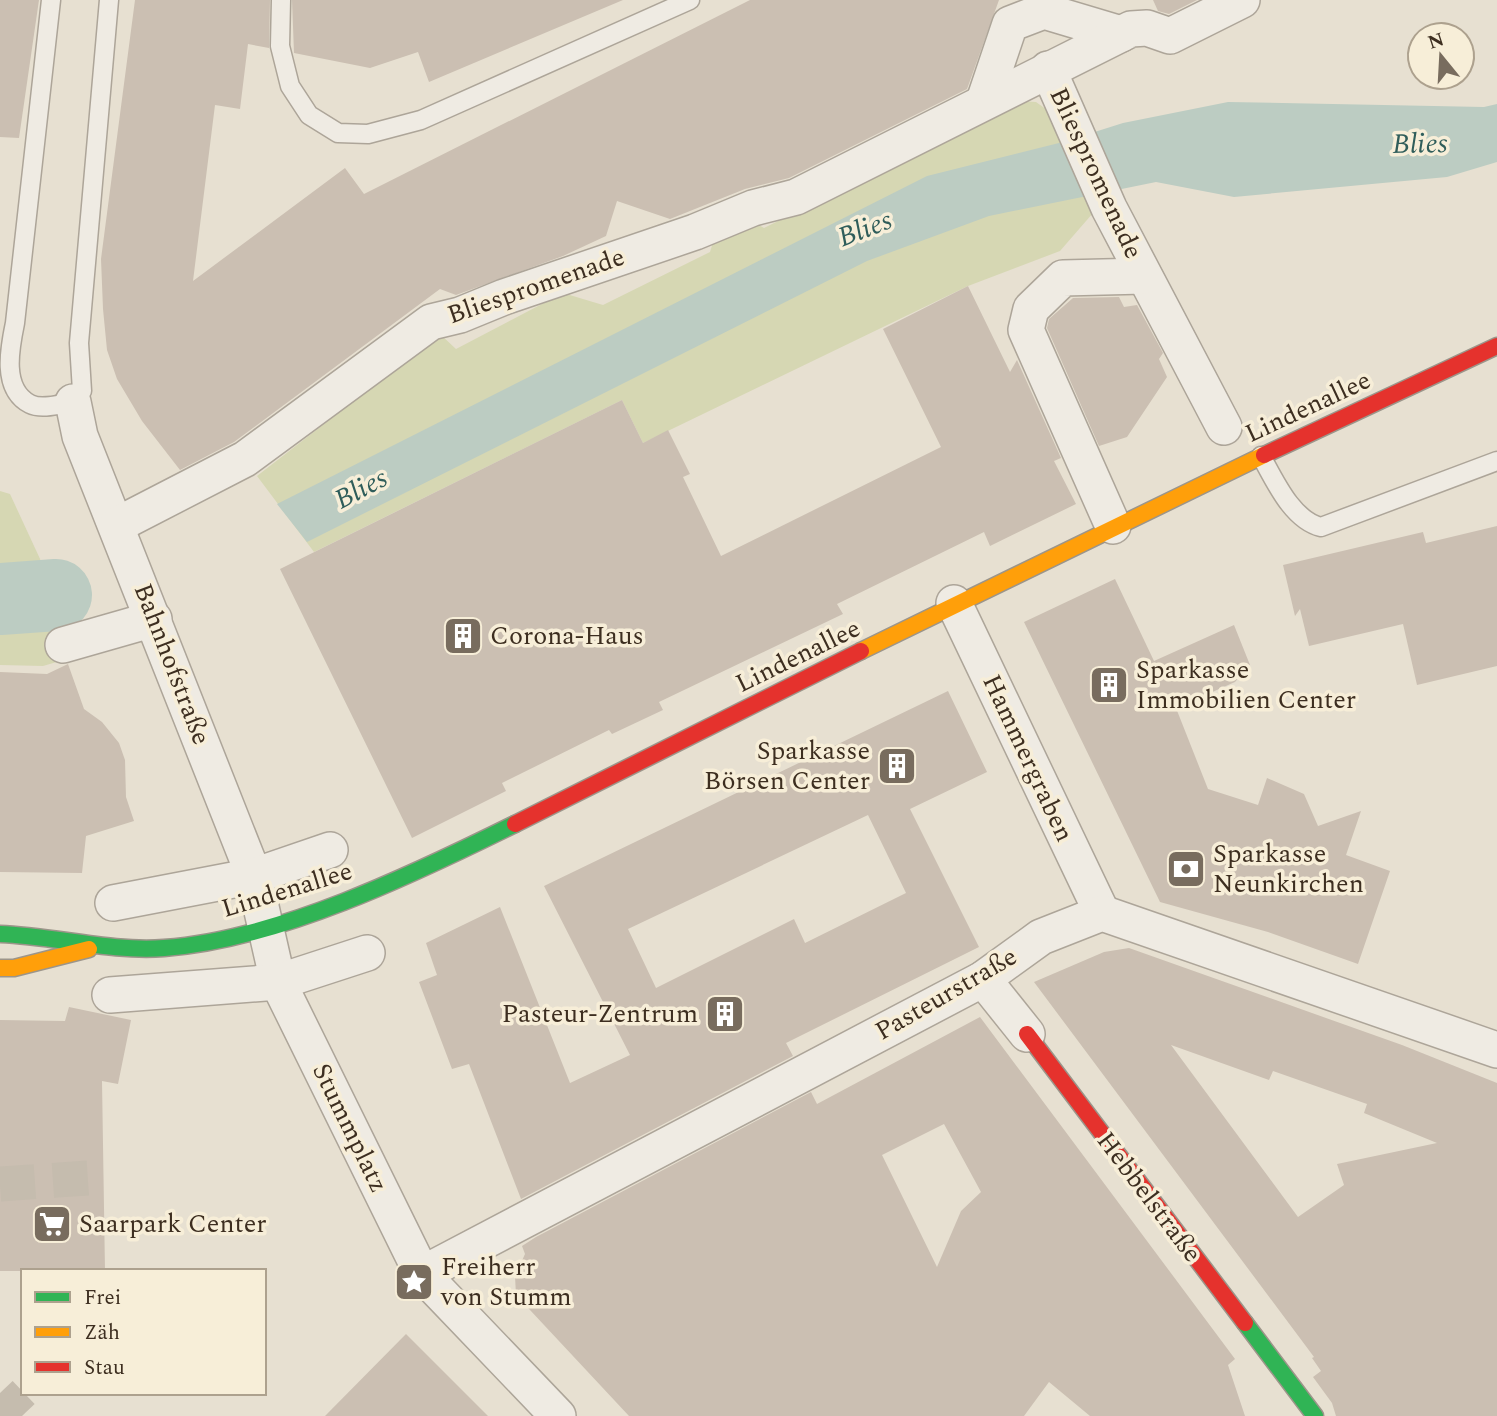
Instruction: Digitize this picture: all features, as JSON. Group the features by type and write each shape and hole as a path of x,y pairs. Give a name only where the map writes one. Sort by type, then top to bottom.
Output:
{"main road":[{"name":"Lindenallee","path":"0,934 39,934 101,946 164,948 266,928 413,872 516,826 954,603 1497,346"},
{"name":"Lindenallee","path":"0,968 14,968 101,946"},
{"name":"Hebbelstraße","path":"1027,1034 1315,1416"}],"street":[{"name":"Bliespromenade","path":"117,525 245,458 431,322 460,315 504,297 695,232 753,208 796,197 1048,69 1116,41 1130,29 1147,27 1170,36 1242,0"},
{"name":"Bliespromenade","path":"984,101 1009,51 1010,24 1044,11 1065,23 1116,41"},
{"name":"Bliespromenade","path":"1048,69 1108,208 1144,276 1187,335 1214,385 1224,427"},
{"path":"1113,526 1027,330 1031,309 1063,278 1144,276"},
{"name":"Bahnhofstraße","path":"73,402 80,436 254,876 266,928"},
{"name":"Hammergraben","path":"954,603 1102,913"},
{"path":"63,645 154,619"},
{"path":"113,903 254,876 330,850"},
{"path":"1102,913 1497,1049"},
{"name":"Pasteurstraße","path":"422,1274 983,979 1041,937 1102,913"},
{"name":"Stummplatz","path":"266,928 278,982 422,1274 558,1416"},
{"path":"110,995 278,982 368,953"},
{"name":"Hebbelstraße","path":"983,979 1027,1034"}],"lane":[{"path":"51,0 15,323 7,357 15,387 29,403 48,407 73,402"},
{"name":"Bahnhofstraße","path":"73,402 82,391 79,343 109,0"},
{"path":"281,0 279,46 290,86 310,115 338,134 368,134 421,120 690,0"},
{"path":"1261,456 1281,493 1308,524 1321,527 1436,481 1497,461"}],"green space":[{"path":"1019,101 1036,102 1050,112 1093,213 1060,251 968,286 643,443 622,400 314,552 257,476 440,334 456,349 563,293 603,305 710,252 715,236 752,221 764,228"},
{"path":"0,491 10,494 84,654 43,666 0,665"}],"water":[{"path":"1228,102 1484,107 1497,104 1497,162 1447,177 1234,197 1156,182 989,216 867,261 307,542 277,504 927,176 1063,142 1123,123"}],"building":[{"path":"0,0 39,0 19,138 0,137"},
{"path":"135,0 270,0 269,48 248,44 240,109 215,105 193,281 345,168 364,194 750,0 999,0 967,89 789,178 745,189 670,219 617,201 606,236 563,256 456,295 440,289 234,442 180,470 142,421 117,379 107,350 103,309 101,259"},
{"path":"292,0 623,0 429,82 418,52 370,68 294,53"},
{"path":"1153,0 1197,0 1169,14 1158,11"},
{"path":"968,286 1010,372 1017,360 1061,458 1054,461 1076,504 990,546 984,532 837,604 843,614 659,702 663,710 612,734 609,730 502,783 506,791 412,838 280,569 622,400 643,443 668,430 690,474 683,477 721,556 941,447 883,329"},
{"path":"1119,297 1124,307 1137,305 1163,353 1159,359 1167,377 1127,437 1099,446 1047,328 1049,319 1073,298"},
{"path":"1497,526 1497,666 1417,685 1403,624 1309,646 1300,609 1295,616 1283,565 1423,532 1426,543"},
{"path":"1115,579 1154,661 1234,625 1250,665 1235,682 1176,708 1208,789 1258,805 1267,778 1304,794 1318,826 1361,811 1346,855 1390,871 1358,964 1268,932 1160,902 1024,622"},
{"path":"68,664 84,709 102,722 119,743 125,760 126,797 134,821 86,836 82,873 0,872 0,672 47,674"},
{"path":"948,691 987,772 910,809 979,947 786,1043 793,1056 521,1199 469,1064 452,1069 419,982 437,975 426,943 500,907 570,1083 630,1055 544,886","holes":["868,815 906,893 805,943 794,919 656,988 628,929"]},
{"path":"1129,948 1402,1045 1497,1083 1497,1416 1336,1416 1332,1403 1313,1377 1321,1371 1312,1358 1314,1357 1034,982 1104,952","holes":["1171,1045 1269,1080 1273,1071 1367,1104 1364,1113 1437,1143 1337,1164 1344,1185 1298,1217"]},
{"name":"Saarpark Center","path":"69,1007 131,1020 118,1084 102,1081 105,1269 0,1271 0,1020 65,1021"},
{"path":"980,1017 1235,1359 1228,1365 1245,1416 1090,1416 1049,1382 1024,1416 629,1416 516,1295 515,1276 525,1254 522,1246 811,1092 817,1104","holes":["944,1124 981,1192 961,1211 937,1267 882,1155"]},
{"path":"406,1334 488,1416 325,1416"}],"waterway":[{"name":"Blies","path":"0,599 56,595"}],"tunnel":[{"path":"0,1184 102,1177"},
{"path":"0,1393 22,1416"}],"traffic: fast":[{"path":"0,934 144,949 207,942 252,932 344,902 515,824"},
{"path":"1245,1323 1315,1416"}],"traffic: slow":[{"path":"861,651 1264,455"},
{"path":"0,968 14,968 89,949"}],"traffic: jam":[{"path":"1264,455 1497,346"},
{"path":"515,824 861,651"},
{"path":"1027,1034 1245,1323"}],"place":[{"name":"Corona-Haus","path":"463,636"},
{"name":"Sparkasse Immobilien Center","path":"1109,685"},
{"name":"Sparkasse Börsen Center","path":"897,766"},
{"name":"Sparkasse Neunkirchen","path":"1186,869"},
{"name":"Pasteur-Zentrum","path":"725,1014"},
{"name":"Saarpark Center","path":"52,1224"},
{"name":"Freiherr von Stumm","path":"414,1282"}]}
